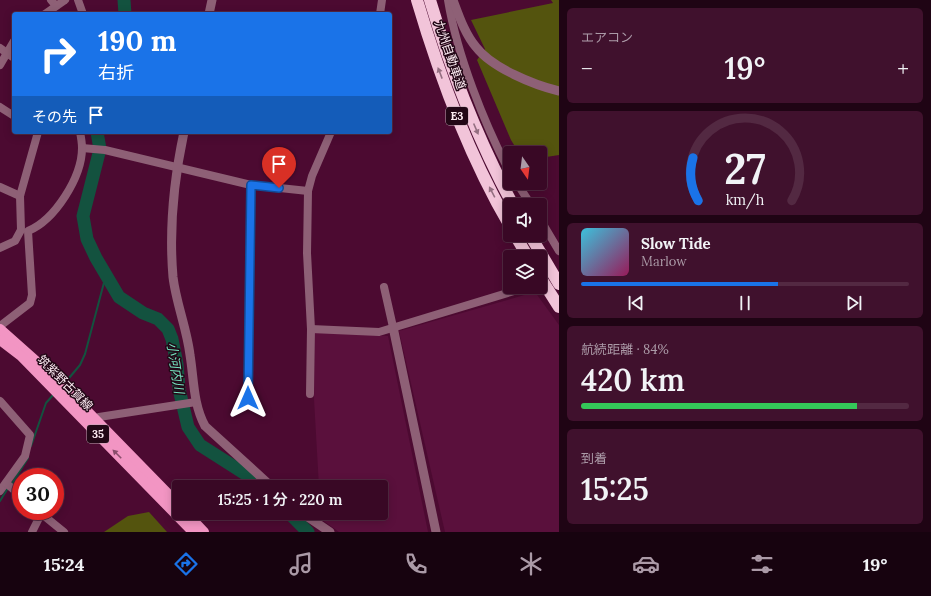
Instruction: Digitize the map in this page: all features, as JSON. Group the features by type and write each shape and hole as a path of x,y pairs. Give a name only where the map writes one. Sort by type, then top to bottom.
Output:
{"highway":[{"name":"九州自動車道","path":"417,0 452,104 485,178 503,213"},
{"name":"九州自動車道","path":"430,0 464,102 509,198"},
{"path":"534,242 559,284"},
{"path":"547,288 559,307"}],"main road":[{"name":"筑紫野古賀線","path":"0,329 54,377 172,498"},
{"name":"筑紫野古賀線","path":"0,340 21,356 194,532"},
{"path":"193,520 204,532"}],"street":[{"path":"46,12 53,3 65,0"},
{"path":"78,0 82,12"},
{"path":"209,12 212,0"},
{"path":"380,12 382,0"},
{"path":"448,0 454,34 472,87 503,157"},
{"path":"453,0 475,47 489,61 542,87 559,91"},
{"path":"0,65 3,50 12,43"},
{"path":"3,50 12,57"},
{"path":"0,107 12,115"},
{"path":"0,326 30,303 32,295 20,196 37,134"},
{"path":"0,248 15,241 25,230 47,220 58,208 69,189 79,166 84,149 80,134"},
{"path":"184,134 177,166 173,226 174,278 190,353 193,403 205,426 264,480"},
{"path":"310,394 311,329 307,253 308,191 312,176 330,134"},
{"path":"84,149 105,150 177,166 251,185 308,191"},
{"path":"248,398 251,185"},
{"path":"0,187 20,196"},
{"path":"547,231 559,251"},
{"path":"384,287 436,532"},
{"path":"311,329 379,332 504,294"},
{"path":"0,401 30,435 25,456 0,491"},
{"path":"95,420 99,417 193,403"},
{"path":"6,483 12,488"},
{"path":"32,532 37,520"},
{"path":"50,520 64,532"},
{"path":"312,520 330,532"}],"shaded area":[{"path":"551,0 559,0 559,155 547,157 547,146 515,146 511,140 477,60 485,49 471,20 553,3"},
{"path":"528,294 536,294 559,325 559,532 445,532 399,331"},
{"path":"315,332 388,336 428,532 339,532 322,520 388,520 388,480 319,480 314,399"},
{"path":"149,512 167,532 104,532 128,516"}],"waterway":[{"name":"小河内川","path":"124,0 125,12"},
{"name":"小河内川","path":"97,134 100,149 83,216 87,239 96,258 119,297 143,313 158,319 168,329 172,339 177,364 179,389 188,427 200,445 252,480"},
{"path":"64,384 80,365 85,354 106,275"},
{"path":"31,446 46,403 54,394"},
{"path":"11,485 28,458"},
{"path":"0,501 8,488"},
{"name":"小河内川","path":"296,520 308,532"}],"route":[{"path":"248,398 251,185 279,188"}]}
